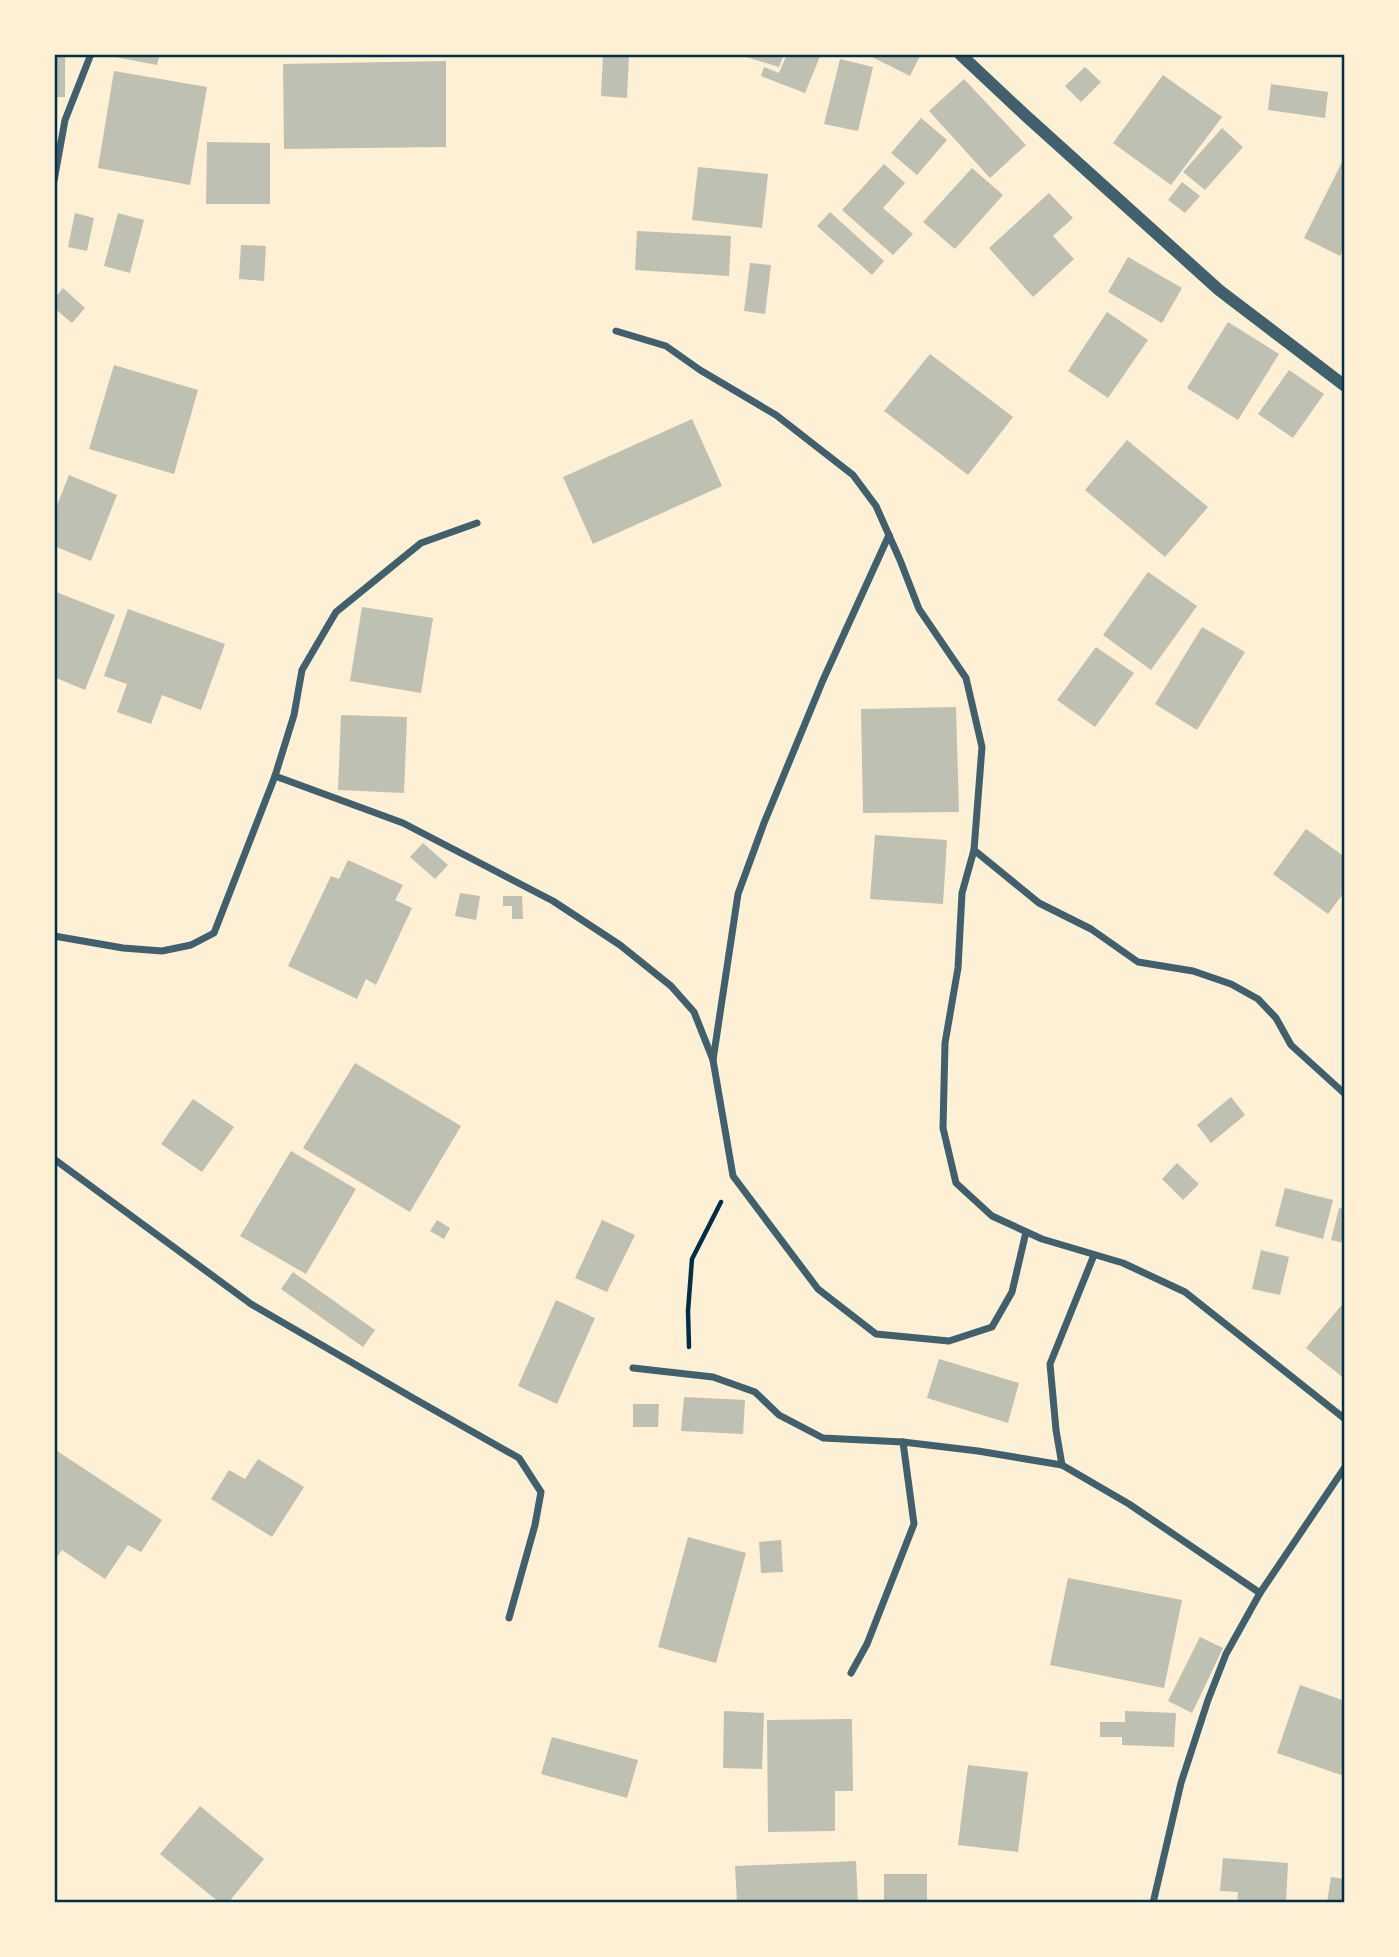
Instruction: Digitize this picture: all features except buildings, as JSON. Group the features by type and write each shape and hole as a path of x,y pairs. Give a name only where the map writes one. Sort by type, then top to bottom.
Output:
{"street":[{"path":"54,181 65,120 91,54"},
{"path":"960,54 1219,290 1345,386"},
{"path":"616,331 666,346 700,370 776,415 853,474 876,506 919,609 966,678 982,747 974,850 962,893 958,968 944,1042 943,1128 956,1183 992,1216 1042,1239 1123,1263 1185,1292 1345,1419"},
{"path":"54,936 123,948 162,951 191,945 214,933 275,776 294,716 302,670 336,612 421,544 477,523"},
{"path":"713,1060 738,894 818,692 889,535"},
{"path":"275,776 403,823 553,901 620,945 671,986 694,1012 713,1060 733,1176 818,1289 876,1334 949,1341 992,1326 1012,1292 1026,1232"},
{"path":"974,850 1039,903 1091,929 1138,962 1193,971 1231,984 1258,999 1276,1018 1292,1045 1345,1094"},
{"path":"54,1159 251,1304 519,1458 541,1492 535,1525 509,1618"},
{"path":"1062,1465 1050,1364 1094,1255"},
{"path":"633,1368 713,1377 755,1392 779,1416 823,1438 903,1442 1062,1465 1129,1504 1260,1593"},
{"path":"851,1673 867,1644 914,1524 903,1442"},
{"path":"1153,1903 1181,1783 1226,1654 1260,1593 1345,1467"}],"path":[{"path":"690,1375 688,1311 692,1259 733,1176"}]}
